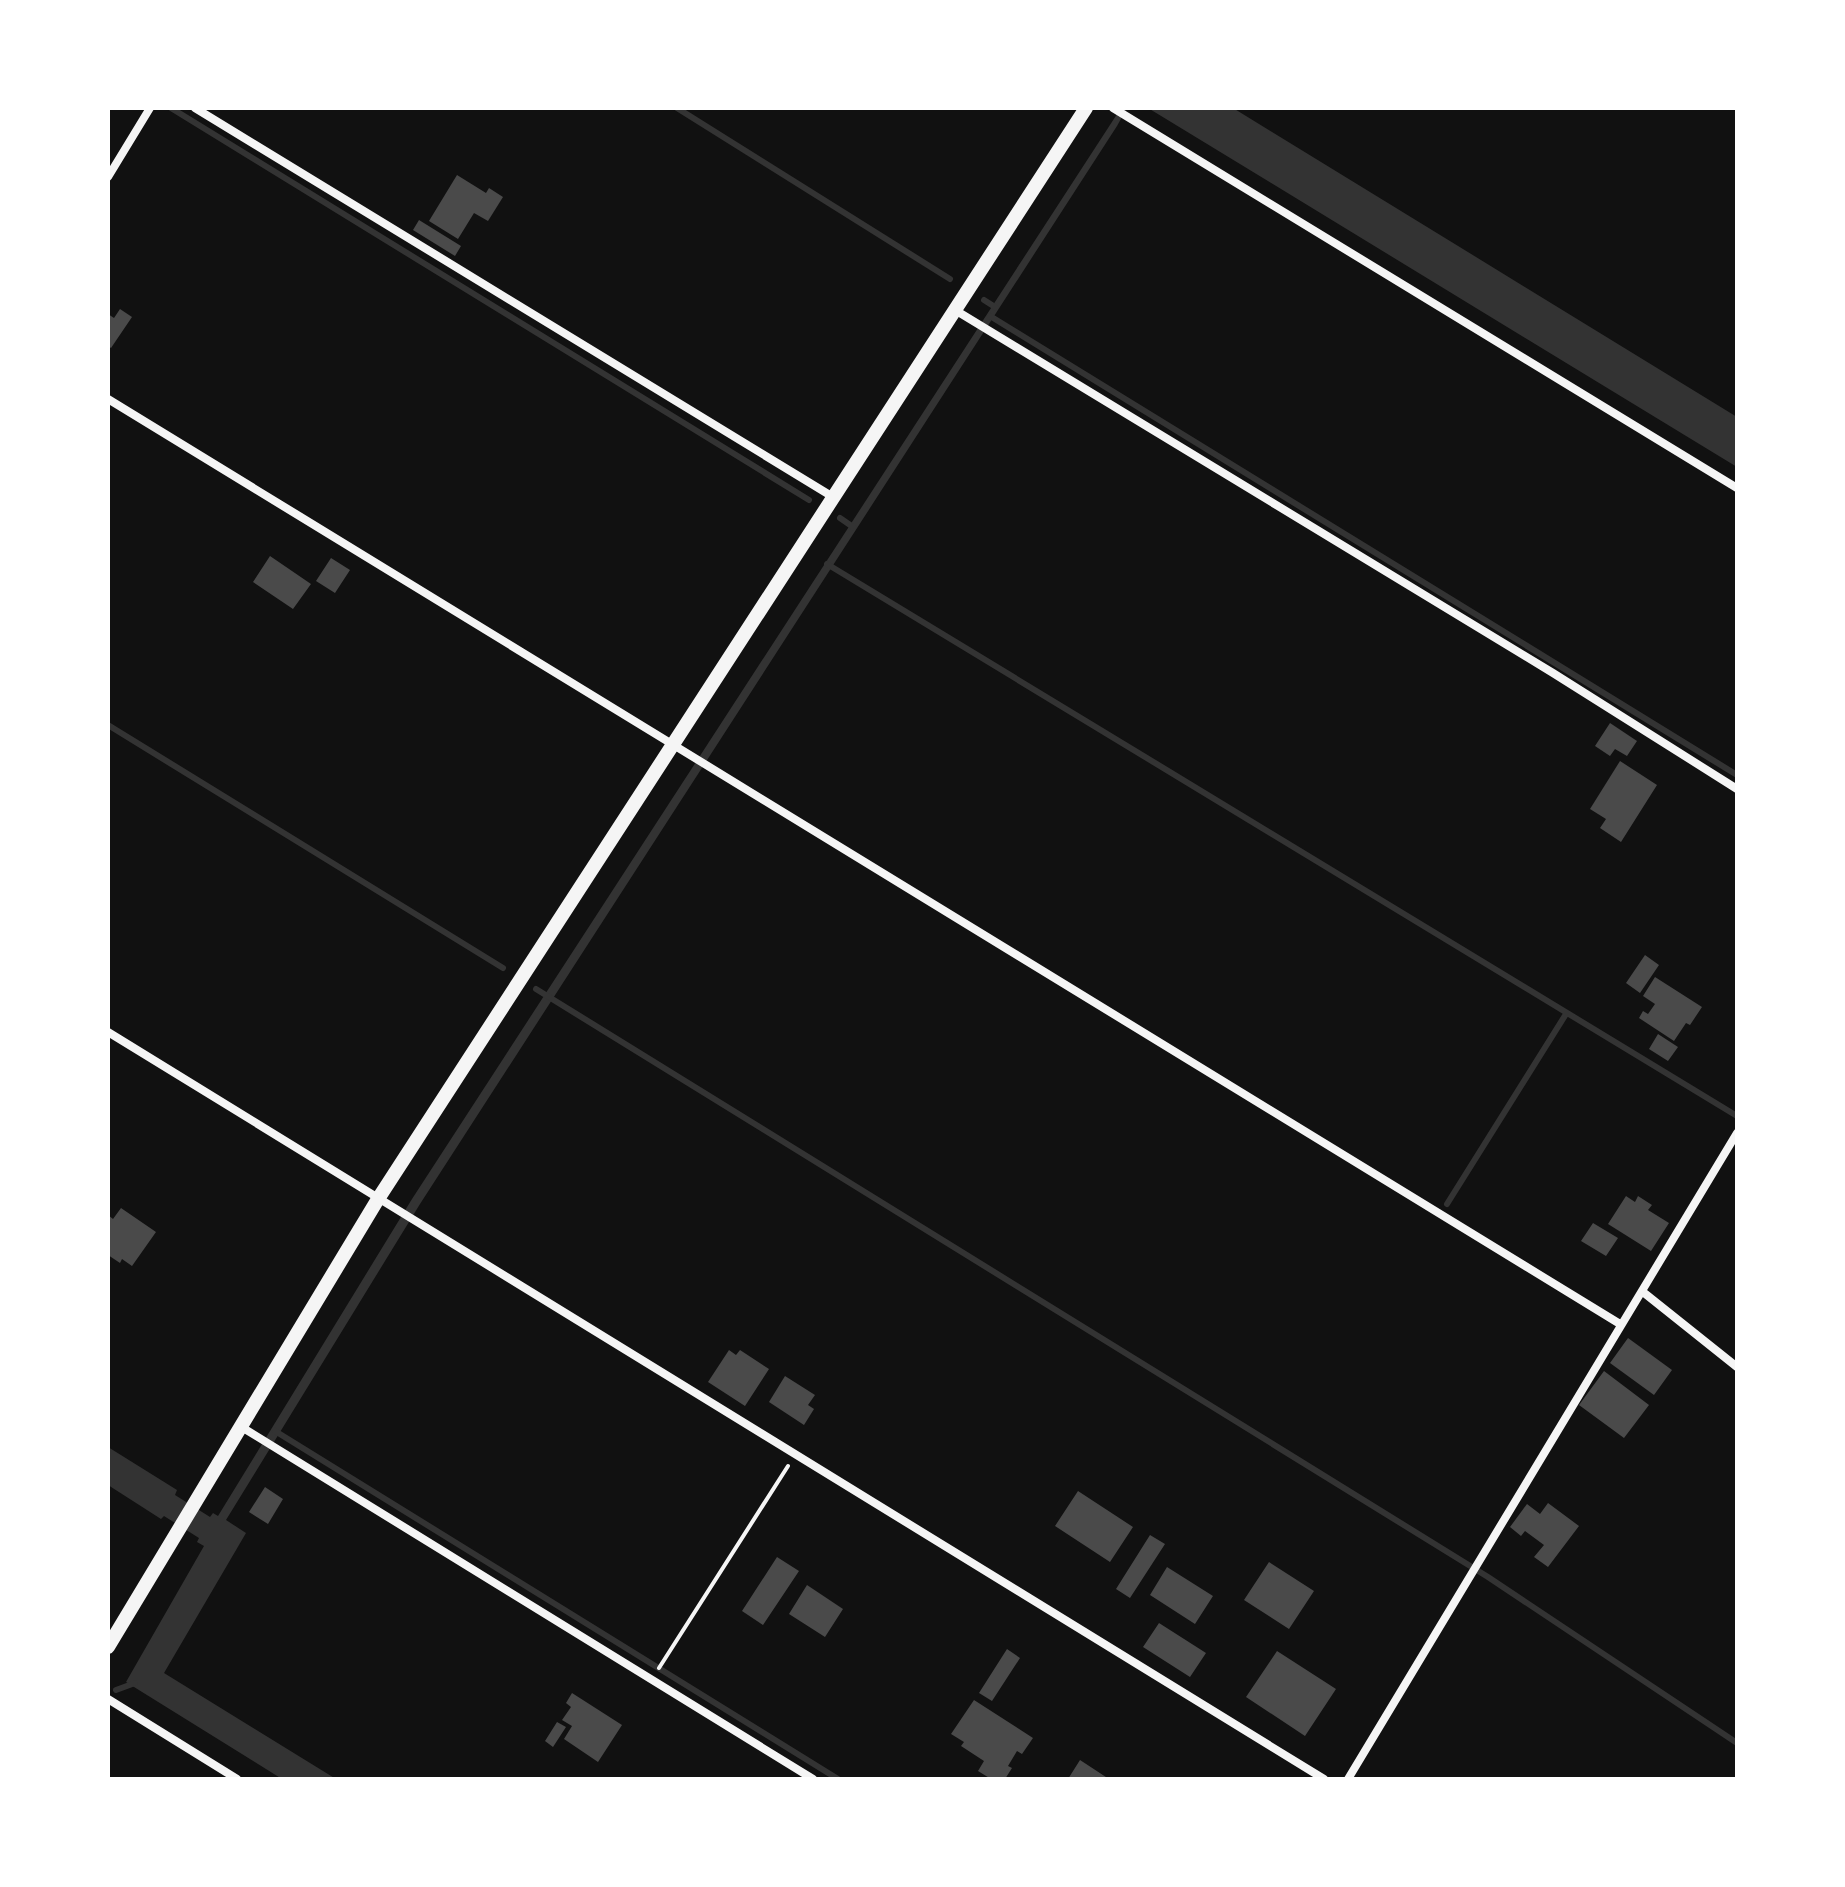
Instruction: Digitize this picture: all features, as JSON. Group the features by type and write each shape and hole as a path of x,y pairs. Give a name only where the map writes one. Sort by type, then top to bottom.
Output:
{"street":[{"path":"108,177 150,108"},
{"path":"195,108 833,497"},
{"path":"108,1647 378,1199 1086,108"},
{"path":"1118,111 1737,488"},
{"path":"955,310 1553,673 1737,789"},
{"path":"108,399 1620,1324"},
{"path":"108,1032 1324,1779"},
{"path":"1348,1779 1737,1133"},
{"path":"1643,1292 1737,1367"},
{"path":"240,1426 813,1779"},
{"path":"108,1699 237,1779"}],"path":[{"path":"664,1660 795,1455"}],"shaded area":[{"path":"1121,108 1127,108 1117,126 420,1204 226,1520 246,1533 164,1673 336,1779 282,1779 126,1682 204,1546 197,1542 199,1538 164,1516 161,1519 108,1485 108,1447 177,1490 175,1495 210,1517 213,1513 218,1516 412,1199"},
{"path":"1148,108 1233,108 1737,417 1737,467"}],"building":[{"path":"457,175 486,193 489,188 503,197 488,221 474,213 458,239 429,221"},
{"path":"419,220 461,246 455,256 413,230"},
{"path":"120,309 132,317 111,348 108,346 108,314 114,318"},
{"path":"270,556 311,584 293,609 253,582"},
{"path":"331,558 350,570 335,593 316,581"},
{"path":"1610,723 1637,741 1627,756 1615,749 1610,756 1595,746"},
{"path":"1620,761 1657,785 1621,842 1600,828 1606,819 1590,809"},
{"path":"1645,955 1659,965 1640,993 1626,983"},
{"path":"1655,977 1702,1007 1674,1041 1639,1018 1643,1011 1648,1014 1655,1004 1643,996"},
{"path":"1658,1034 1678,1047 1668,1061 1649,1049"},
{"path":"1626,1196 1635,1202 1638,1196 1652,1205 1648,1210 1669,1223 1651,1251 1608,1224"},
{"path":"121,1208 156,1232 132,1266 108,1255 108,1215 113,1219"},
{"path":"1593,1223 1618,1238 1606,1256 1581,1241"},
{"path":"1628,1338 1672,1370 1654,1395 1610,1363"},
{"path":"729,1350 736,1355 740,1350 769,1369 745,1406 708,1382"},
{"path":"1604,1371 1649,1405 1624,1438 1579,1405"},
{"path":"785,1376 815,1395 808,1405 814,1409 804,1425 769,1402"},
{"path":"265,1487 283,1499 268,1524 249,1512"},
{"path":"1078,1491 1133,1527 1110,1562 1055,1526"},
{"path":"1548,1503 1579,1526 1548,1567 1534,1557 1544,1545 1525,1531 1521,1536 1510,1527 1527,1504 1540,1514"},
{"path":"1150,1535 1165,1544 1130,1598 1116,1589"},
{"path":"777,1557 799,1571 763,1625 742,1611"},
{"path":"1269,1562 1314,1591 1289,1629 1244,1600"},
{"path":"1167,1567 1213,1596 1195,1624 1150,1595"},
{"path":"807,1585 843,1609 825,1637 789,1614"},
{"path":"1159,1623 1206,1653 1190,1677 1143,1647"},
{"path":"1007,1649 1020,1658 992,1701 979,1693"},
{"path":"1277,1651 1336,1689 1305,1736 1246,1697"},
{"path":"572,1693 622,1725 598,1762 564,1739 572,1726 562,1720 571,1707 566,1703"},
{"path":"974,1700 1033,1738 1022,1754 1017,1751 1005,1779 991,1779 978,1771 984,1761 961,1746 964,1742 951,1734"},
{"path":"557,1722 566,1727 553,1747 545,1741"},
{"path":"1080,1760 1109,1779 1068,1779"}],"waterway":[{"path":"171,108 809,500"},
{"path":"677,108 950,279"},
{"path":"984,300 995,307"},
{"path":"990,316 1737,775"},
{"path":"840,518 853,527"},
{"path":"827,564 1737,1116"},
{"path":"108,725 503,968"},
{"path":"536,989 1488,1577 1737,1743"},
{"path":"1447,1204 1566,1014"},
{"path":"275,1431 838,1779"},
{"path":"116,1690 135,1683"}]}
